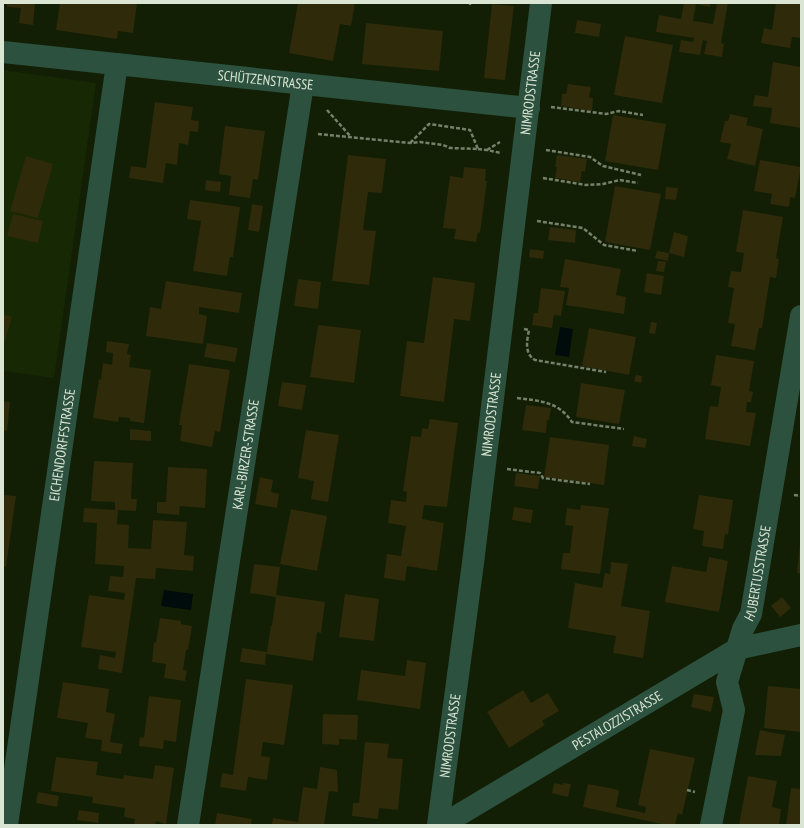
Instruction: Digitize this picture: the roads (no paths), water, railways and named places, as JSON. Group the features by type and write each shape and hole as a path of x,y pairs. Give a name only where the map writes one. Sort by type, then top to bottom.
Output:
{"street":[{"name":"NIMRODSTRASSE","path":"438,825 473,563 541,3"},
{"name":"SCHÜTZENSTRASSE","path":"3,52 529,108"},
{"name":"EICHENDORFFSTRASSE","path":"6,825 117,64"},
{"name":"KARL-BIRZER-STRASSE","path":"188,825 303,84"},
{"name":"HUBERTUSSTRASSE","path":"711,825 734,710 727,682 750,614 801,316"},
{"name":"PESTALOZZISTRASSE","path":"442,825 737,649 801,635"}]}
